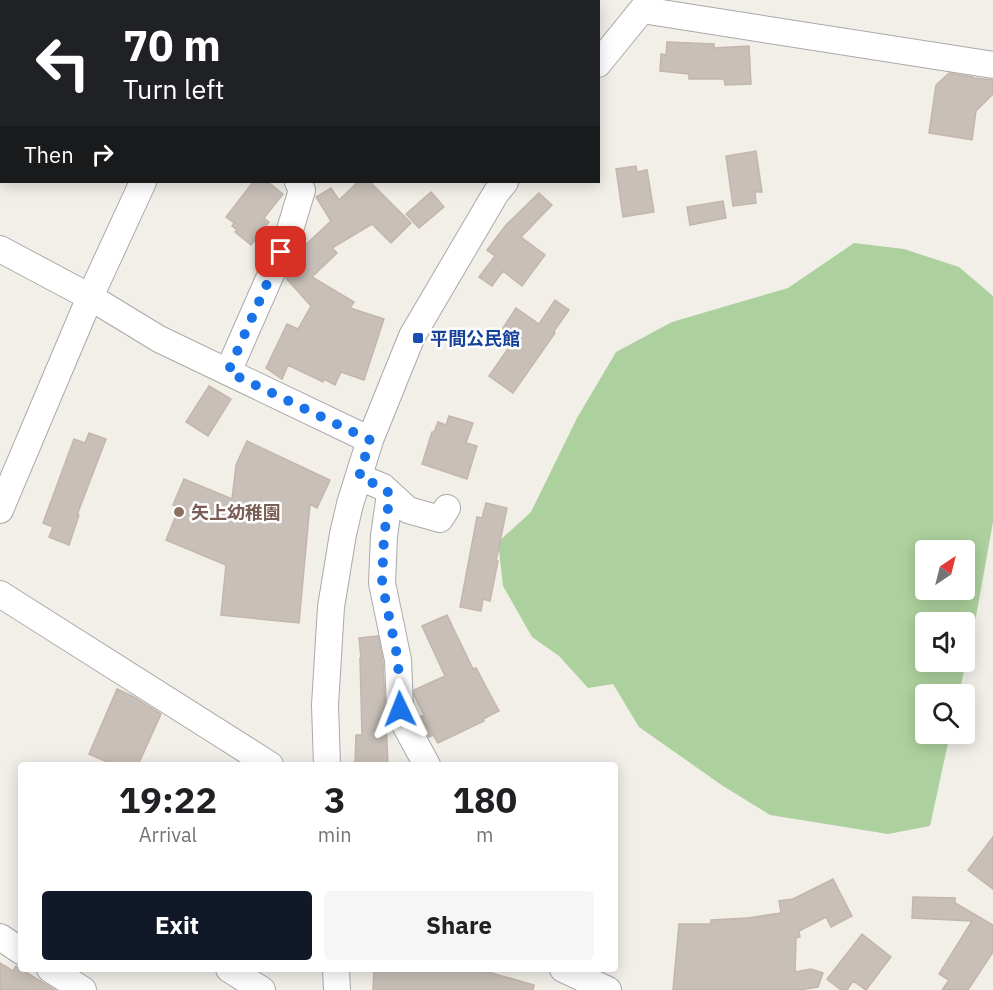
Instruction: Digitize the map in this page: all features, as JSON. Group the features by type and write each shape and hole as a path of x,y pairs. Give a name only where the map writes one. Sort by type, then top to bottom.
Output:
{"street":[{"path":"600,62 646,5 993,65"},
{"path":"0,510 90,297 143,183"},
{"path":"228,372 289,233 302,190 298,183"},
{"path":"327,762 325,705 331,607 343,534 370,440 412,336 496,193 504,183"},
{"path":"2,254 90,297 159,339 370,440"},
{"path":"359,477 382,487 408,510 440,519 447,508"},
{"path":"390,494 384,536 382,583 398,660 400,709 404,723 425,762"},
{"path":"0,594 265,762"},
{"path":"0,937 18,949"},
{"path":"55,972 83,990"},
{"path":"234,972 262,990"},
{"path":"336,972 337,990"},
{"path":"569,972 608,990"}],"green space":[{"path":"854,243 904,249 959,267 993,296 993,522 975,620 975,612 915,612 915,672 964,672 961,684 915,684 915,744 948,744 930,826 888,834 770,815 723,786 639,727 613,684 588,688 559,656 532,637 503,586 498,542 531,512 577,418 616,352 672,322 788,288"}],"building":[{"path":"667,42 714,44 714,48 749,46 751,84 725,85 724,79 689,79 689,74 660,71 661,54 666,55"},
{"path":"949,73 975,79 993,80 993,94 976,111 972,140 929,133 936,85"},
{"path":"756,151 762,192 755,192 756,203 733,206 726,156"},
{"path":"636,166 637,172 647,170 654,212 623,217 616,169"},
{"path":"252,183 269,183 283,194 264,218 269,222 251,245 235,232 237,230 232,226 234,223 226,217"},
{"path":"357,183 371,183 411,223 391,243 372,224 332,248 337,253 312,277 354,302 350,308 384,319 364,380 341,372 335,385 324,379 323,382 288,365 282,379 266,368 287,324 298,329 311,306 286,278 297,253 331,221 316,197 331,188 339,200"},
{"path":"431,192 444,207 419,228 406,214"},
{"path":"539,193 552,205 521,237 545,255 522,286 503,271 492,286 479,277 495,256 487,250 506,225"},
{"path":"723,201 726,218 690,225 687,207"},
{"path":"555,300 569,310 513,393 489,376 514,340 501,331 516,308 539,324"},
{"path":"209,386 231,399 208,436 186,422"},
{"path":"449,416 473,423 466,443 477,446 467,479 422,464 432,432 438,422 446,425"},
{"path":"89,433 106,439 77,515 79,515 69,545 49,537 53,527 43,523 74,439 85,443"},
{"path":"247,441 330,480 317,508 310,504 299,623 221,615 226,565 166,540 179,508 173,505 184,479 232,499 236,465"},
{"path":"486,503 507,508 490,601 483,599 481,611 460,607 477,517 482,518"},
{"path":"447,615 473,669 476,668 499,711 483,719 484,721 438,743 433,735 429,737 418,717 424,715 414,695 414,690 445,676 422,626"},
{"path":"378,636 383,662 388,762 355,762 356,735 362,735 359,638"},
{"path":"117,689 161,714 139,762 107,762 89,754"},
{"path":"993,837 993,889 968,870"},
{"path":"833,879 852,916 831,927 826,917 799,931 800,937 796,938 795,972 811,969 823,973 818,987 799,990 673,990 679,924 711,924 711,920 781,913 779,901 793,899"},
{"path":"913,897 955,898 955,903 993,925 993,952 968,990 942,990 949,980 939,974 972,921 912,918"},
{"path":"862,934 891,957 866,990 853,981 847,990 841,990 827,979"},
{"path":"0,963 13,971 16,966 18,972 26,972 55,990 0,990"},
{"path":"374,972 488,972 534,985 533,990 373,990"}],"place":[{"name":"平間公民館","path":"418,338"},
{"name":"矢上幼稚園","path":"179,512"}],"route":[{"path":"281,252 228,372 370,440 359,477 382,487 390,494 384,536 382,583 398,660 400,709"}]}
